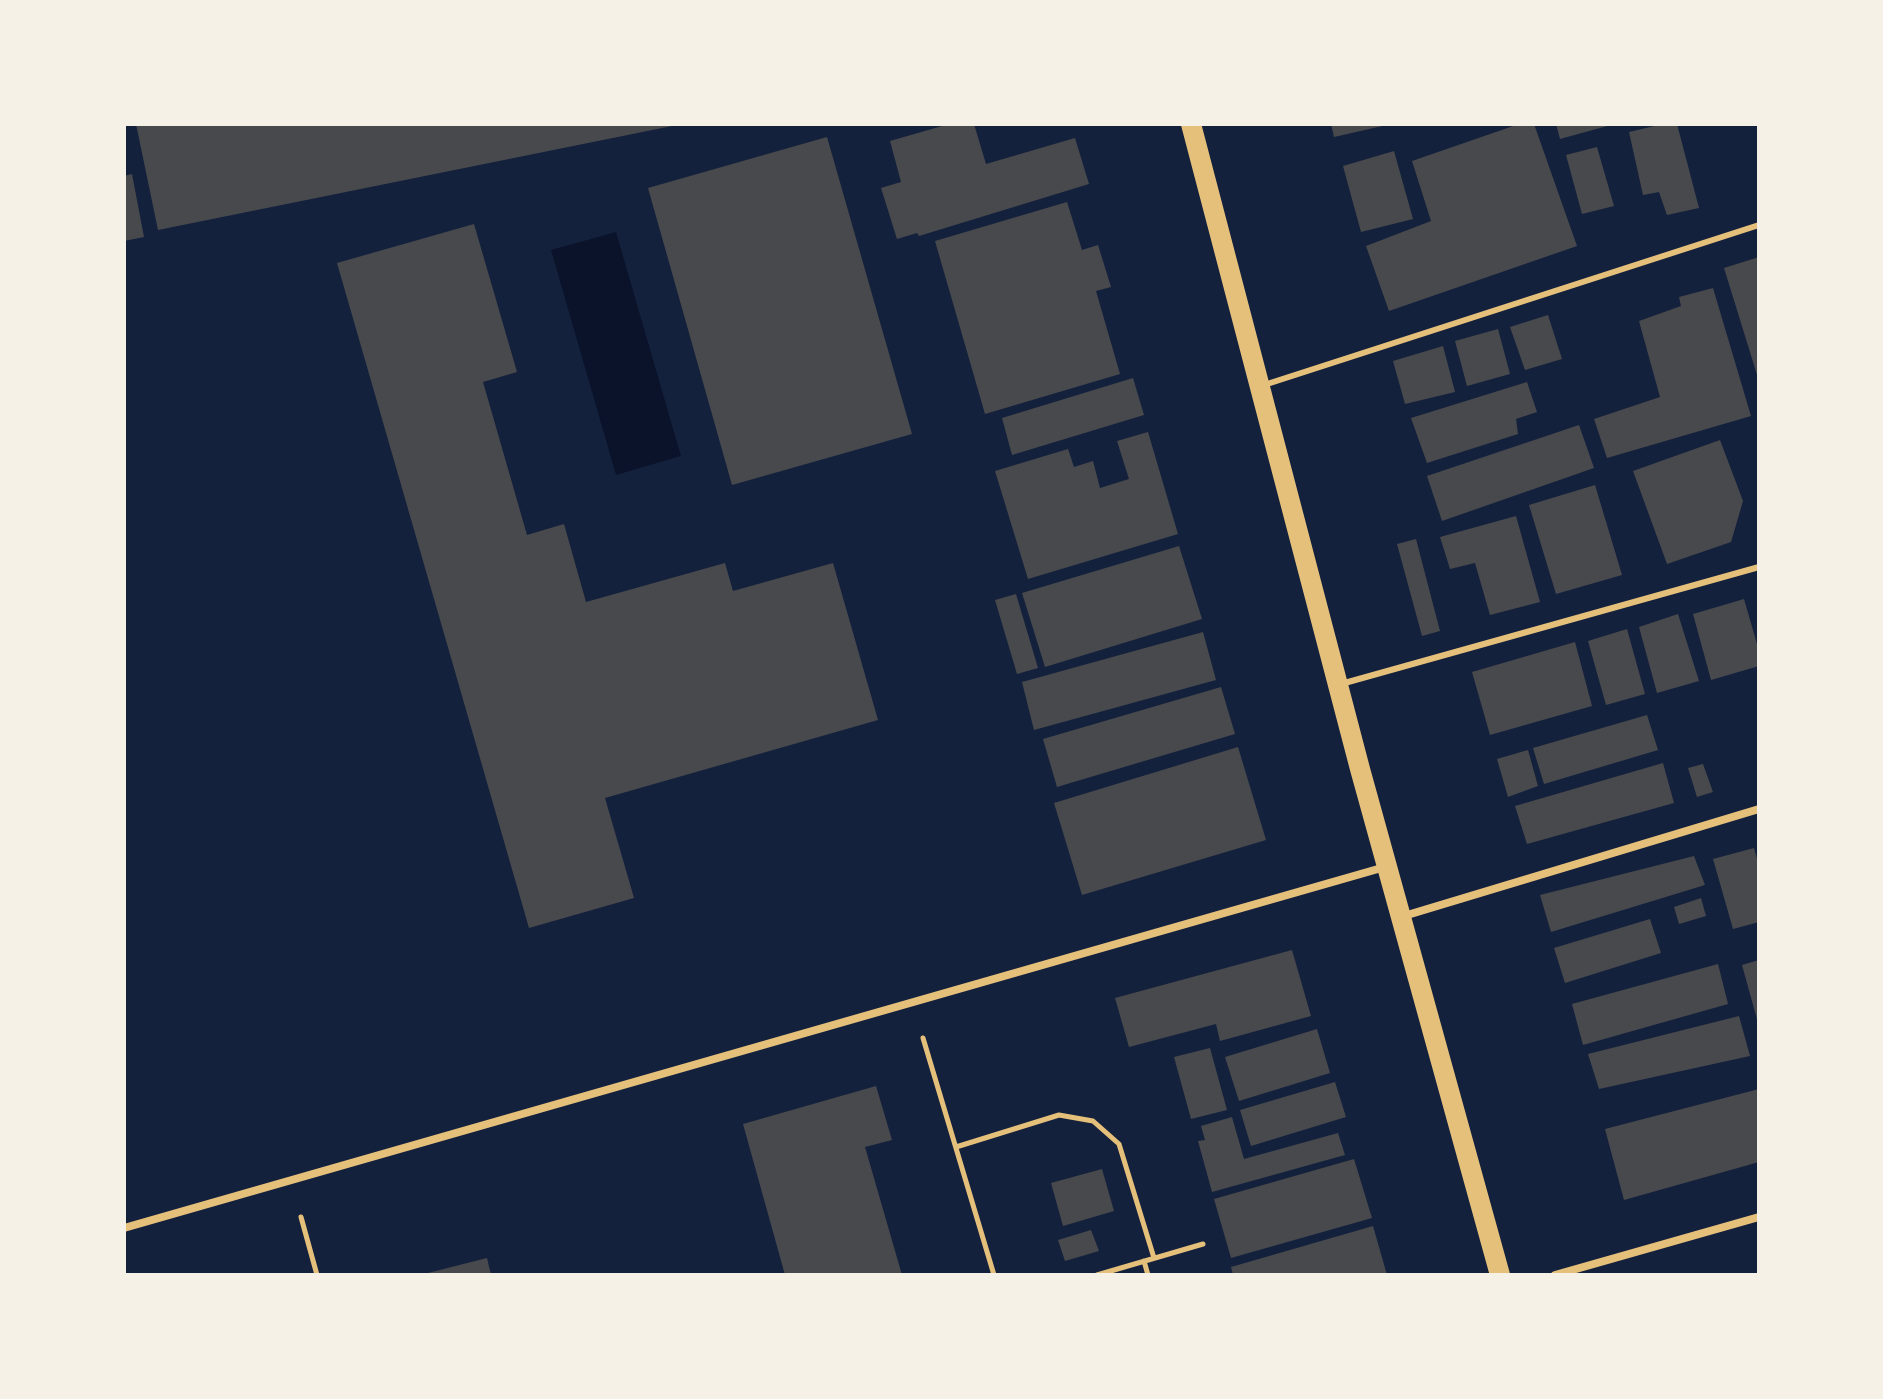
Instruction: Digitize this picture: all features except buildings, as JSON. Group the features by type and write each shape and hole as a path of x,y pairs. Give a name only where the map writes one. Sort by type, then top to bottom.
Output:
{"main road":[{"path":"1191,124 1337,685 1500,1275"}],"street":[{"path":"1401,917 1759,809"},
{"path":"124,1228 1386,867"},
{"path":"1555,1275 1759,1217"}],"lane":[{"path":"1261,386 1759,225"},
{"path":"1337,685 1759,567"}],"path":[{"path":"921,1030 994,1275"},
{"path":"956,1147 1059,1115 1093,1121 1119,1144 1154,1258"},
{"path":"298,1204 317,1275"},
{"path":"1097,1275 1203,1244"},
{"path":"1144,1261 1148,1275"}],"water":[{"path":"616,232 681,456 616,475 551,250"}]}
